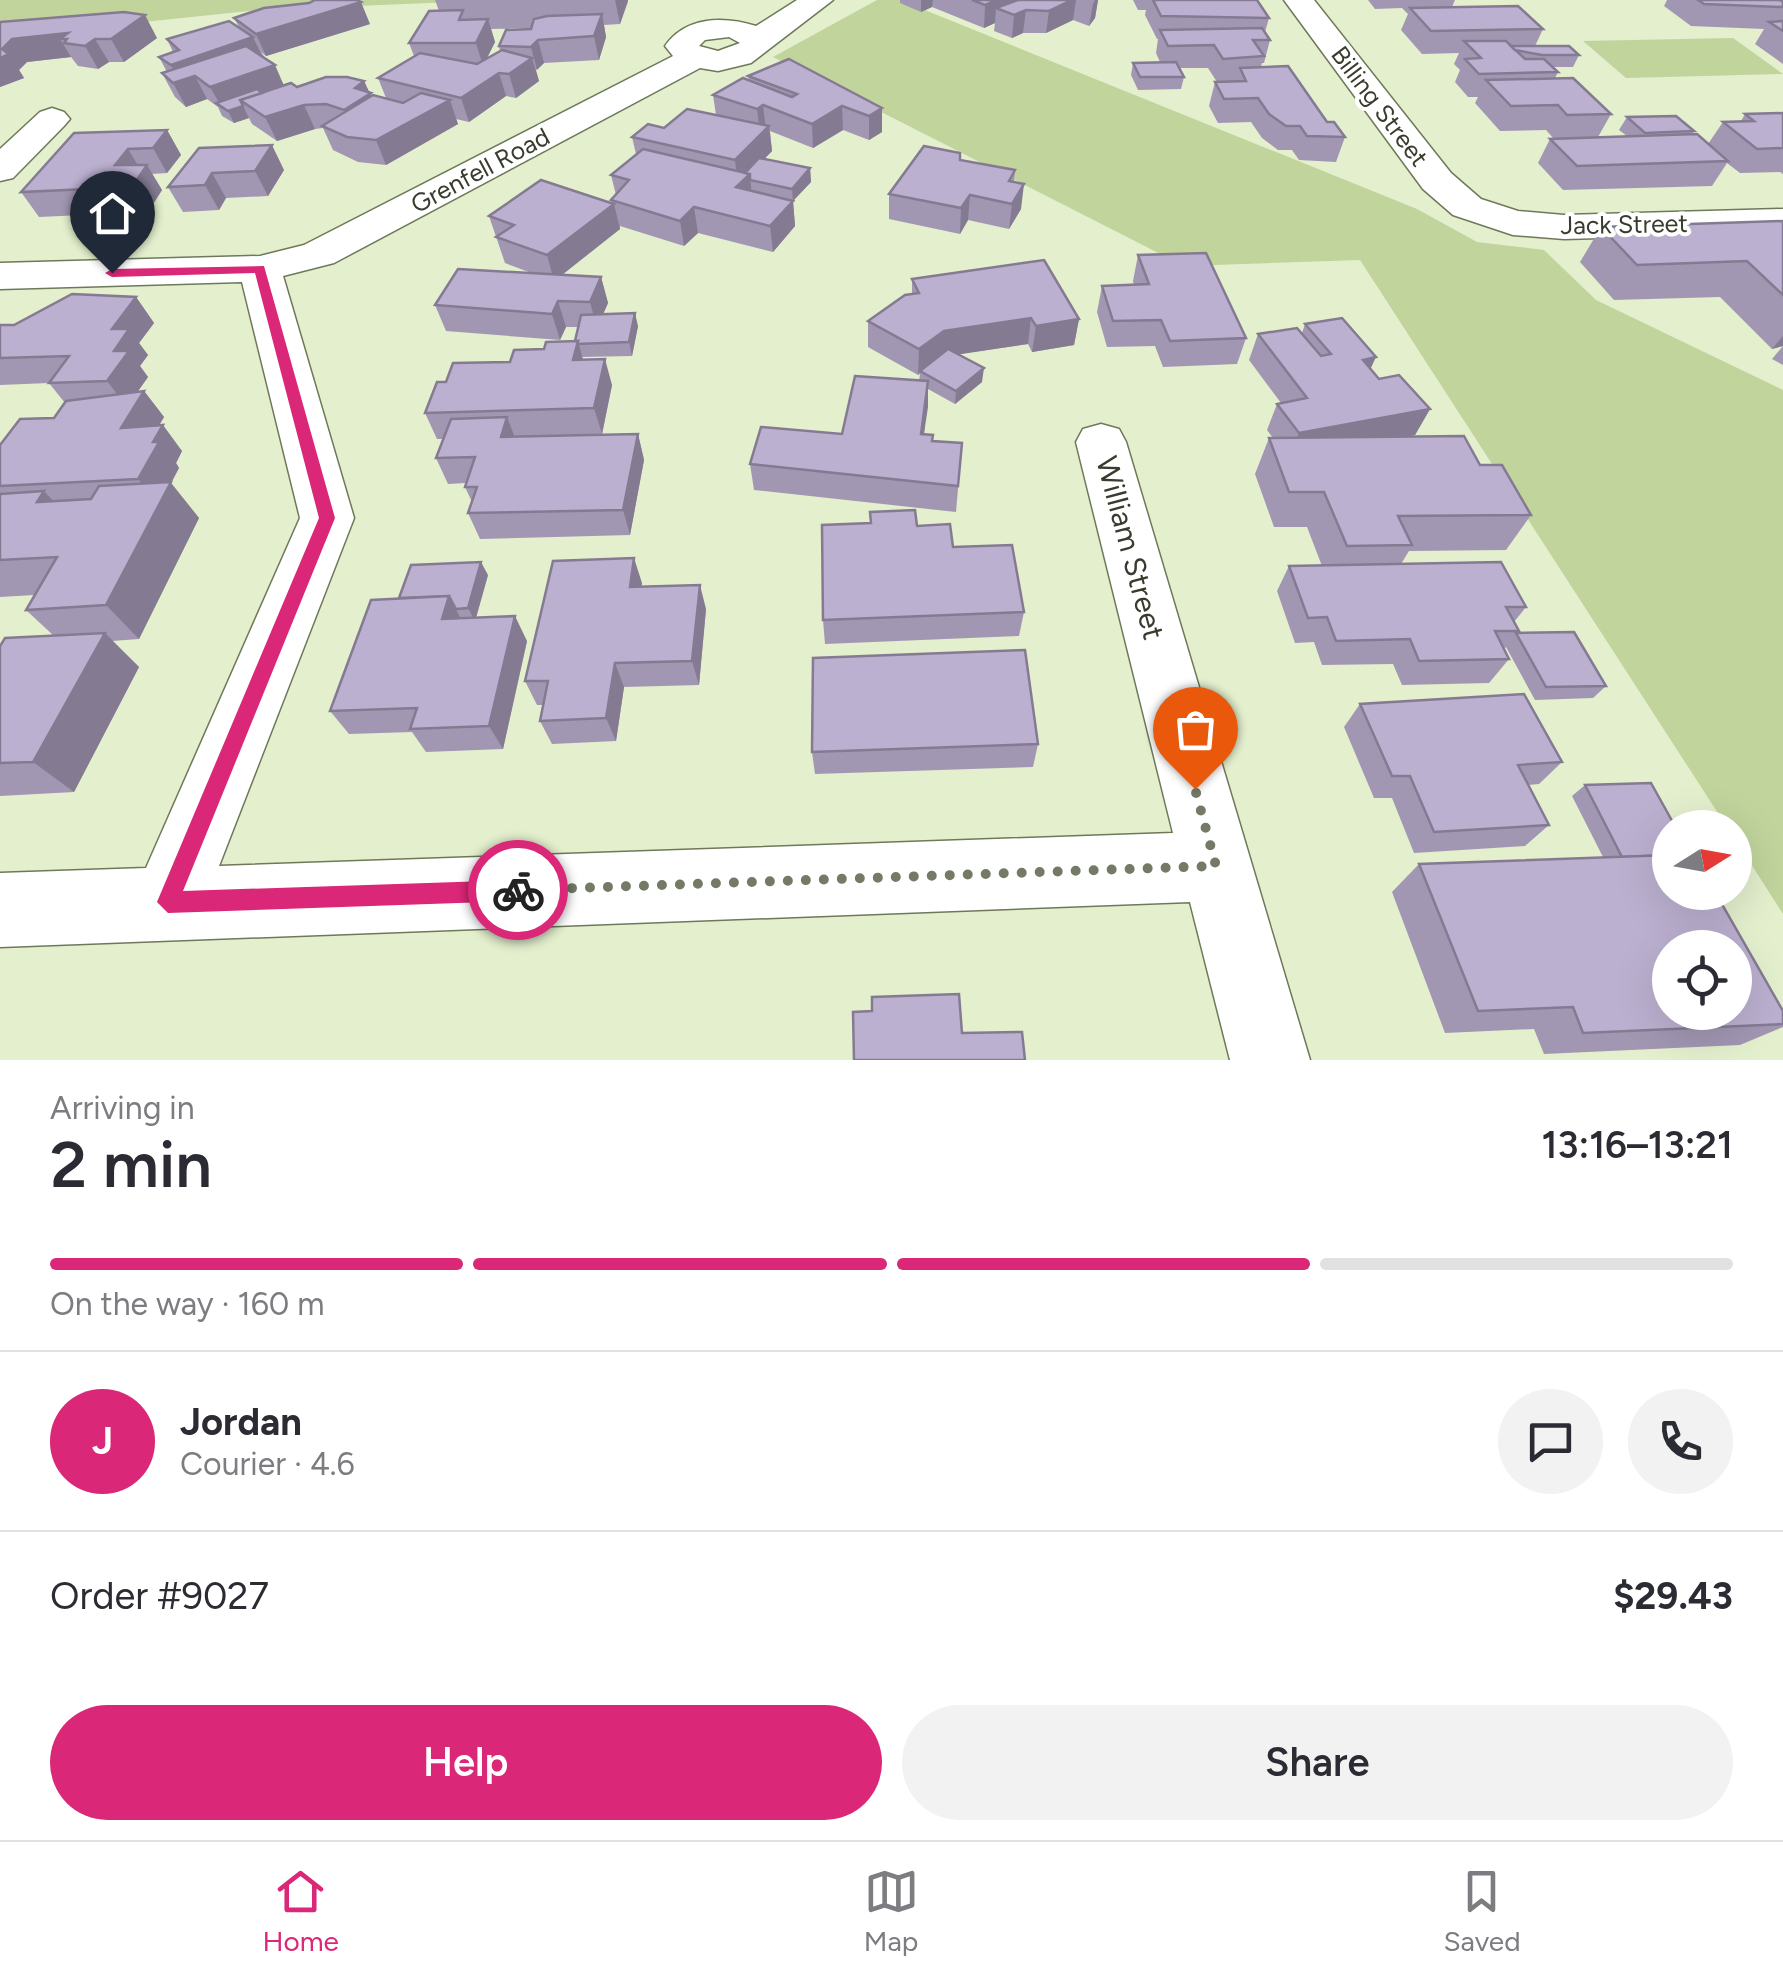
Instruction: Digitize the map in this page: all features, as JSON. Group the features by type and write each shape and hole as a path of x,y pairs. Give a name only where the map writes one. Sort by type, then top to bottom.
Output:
{"street":[{"path":"685,0 700,18 739,32 808,5"},
{"path":"685,0 673,37 688,52"},
{"name":"Billing Street","path":"1299,0 1437,181 1467,208"},
{"name":"Grenfell Road","path":"0,276 260,269 318,254 688,52 688,36 739,32"},
{"path":"0,170 52,119"},
{"name":"Jack Street","path":"1467,208 1513,222 1564,227 1783,222"},
{"path":"168,902 327,518 260,269"},
{"name":"William Street","path":"1101,442 1270,1060"},
{"path":"0,910 1216,866"}],"green space":[{"path":"0,0 503,0 258,10 0,37"},
{"path":"877,0 900,0 1417,209 1477,242 1544,250 1596,300 1783,390 1783,914 1752,866 1752,810 1716,810 1360,260 1184,266 773,57"},
{"path":"1733,38 1783,74 1626,78 1583,41"}],"building":[{"path":"315,0 361,2 256,34 234,18 264,8"},
{"path":"1018,0 1072,0 1049,11 1026,10 1014,15 996,8"},
{"path":"1153,0 1257,0 1269,18 1161,16"},
{"path":"1698,0 1780,0 1783,7 1704,4"},
{"path":"1518,6 1543,29 1431,31 1410,8"},
{"path":"463,10 459,20 488,19 476,43 409,43 429,11"},
{"path":"124,12 145,15 111,39 95,39 85,46 64,43 67,39 60,39 68,33 12,39 2,49 9,54 0,58 0,22"},
{"path":"602,14 594,36 538,40 531,47 499,46 506,30 531,29 534,19"},
{"path":"229,21 253,37 171,65 159,57 179,50 167,39"},
{"path":"1783,21 1783,31 1769,22"},
{"path":"1262,28 1270,40 1253,40 1264,56 1223,59 1214,45 1168,46 1160,30"},
{"path":"1464,41 1506,41 1525,59 1544,59 1558,72 1479,74 1465,59 1481,58"},
{"path":"246,46 275,65 210,87 195,76 173,83 162,73"},
{"path":"1511,46 1569,46 1579,55 1542,55"},
{"path":"502,50 532,58 509,74 499,73 461,98 378,78 420,53 477,64"},
{"path":"789,59 882,108 869,116 842,106 812,124 763,105 757,109 713,95 743,78 792,97 797,94 748,76"},
{"path":"1176,62 1184,77 1140,77 1133,63"},
{"path":"1288,66 1327,122 1334,122 1345,137 1307,136 1300,126 1286,126 1269,114 1258,98 1224,99 1215,82 1246,81 1240,68"},
{"path":"326,77 364,81 355,88 371,93 344,110 326,104 304,105 265,117 240,100 291,83 297,87"},
{"path":"1573,78 1611,114 1567,115 1558,105 1511,106 1486,80"},
{"path":"257,89 262,93 240,100 243,106 228,111 216,103"},
{"path":"421,93 450,100 376,140 347,137 322,126 373,95 403,103"},
{"path":"687,109 769,126 735,160 632,137 648,124 664,128"},
{"path":"1783,113 1783,148 1757,149 1723,122 1754,121 1745,114"},
{"path":"1676,116 1694,131 1645,133 1627,117"},
{"path":"167,130 153,148 128,149 115,165 147,165 132,187 21,192 74,133"},
{"path":"1697,134 1728,161 1577,166 1550,139"},
{"path":"272,145 255,171 212,173 205,185 168,187 199,148"},
{"path":"924,146 960,153 960,160 1015,170 1009,181 1024,184 1012,204 970,195 961,208 889,194"},
{"path":"643,149 750,174 736,187 793,201 770,226 694,207 680,221 611,200 629,180 611,175"},
{"path":"759,158 810,168 792,189 750,180 750,174 745,173"},
{"path":"541,180 614,204 547,255 496,237 514,225 489,216"},
{"path":"1783,221 1783,295 1747,261 1637,265 1601,227"},
{"path":"1206,253 1246,338 1170,341 1161,320 1113,321 1102,286 1149,284 1138,255"},
{"path":"1044,260 1079,319 1036,326 1031,318 944,331 919,349 868,321 905,295 919,293 912,279"},
{"path":"458,269 601,277 590,302 558,301 552,314 435,305"},
{"path":"72,294 136,297 112,329 129,329 114,351 129,351 107,381 49,383 69,356 0,358 0,325 14,325"},
{"path":"635,313 629,342 575,341 581,315"},
{"path":"1342,318 1376,357 1363,360 1379,379 1399,375 1430,409 1299,433 1277,404 1307,398 1258,334 1297,328 1321,356 1331,354 1305,324"},
{"path":"578,341 573,360 605,359 594,408 425,413 437,382 446,382 453,363 510,362 514,350 544,349 546,342"},
{"path":"948,349 984,368 956,391 920,371"},
{"path":"855,376 928,381 921,434 933,435 932,441 962,443 958,486 750,464 761,427 842,434"},
{"path":"144,391 121,428 163,425 153,442 159,442 138,479 0,486 0,445 20,419 54,418 66,401"},
{"path":"507,417 501,437 638,434 623,510 468,513 477,487 465,487 475,457 436,458 451,419"},
{"path":"1464,436 1480,465 1502,465 1531,515 1398,516 1412,545 1347,546 1324,492 1289,492 1269,438"},
{"path":"171,482 106,605 26,610 57,557 0,560 0,494 44,491 37,502 91,499 99,486"},
{"path":"915,510 917,526 950,524 953,547 1012,545 1024,612 823,620 822,525 871,523 870,512"},
{"path":"634,558 630,587 700,585 692,661 615,663 606,718 540,721 548,681 525,681 553,561"},
{"path":"481,562 468,608 456,609 449,596 399,598 411,565"},
{"path":"1501,562 1526,607 1506,607 1519,631 1495,631 1509,659 1419,661 1410,639 1336,641 1327,617 1308,618 1289,566"},
{"path":"449,596 442,619 515,616 489,726 410,729 417,708 330,711 371,600"},
{"path":"1574,632 1606,686 1546,687 1516,633"},
{"path":"105,633 33,762 0,763 0,646 5,638"},
{"path":"1025,650 1038,744 812,752 813,658"},
{"path":"1524,694 1562,762 1518,765 1549,825 1434,832 1410,776 1392,776 1360,704"},
{"path":"1651,783 1666,810 1652,810 1652,856 1622,857 1585,785"},
{"path":"1652,856 1652,910 1725,910 1737,930 1652,930 1652,1030 1583,1033 1573,1007 1478,1011 1419,864"},
{"path":"1752,957 1783,1011 1783,1024 1752,1025"},
{"path":"959,994 962,1033 1022,1032 1025,1060 854,1060 853,1012 872,1011 872,997"}],"way so far":[{"path":"518,890 1216,866 1195,789"}],"route":[{"path":"112,273 260,269 327,518 168,902 518,890"}]}
